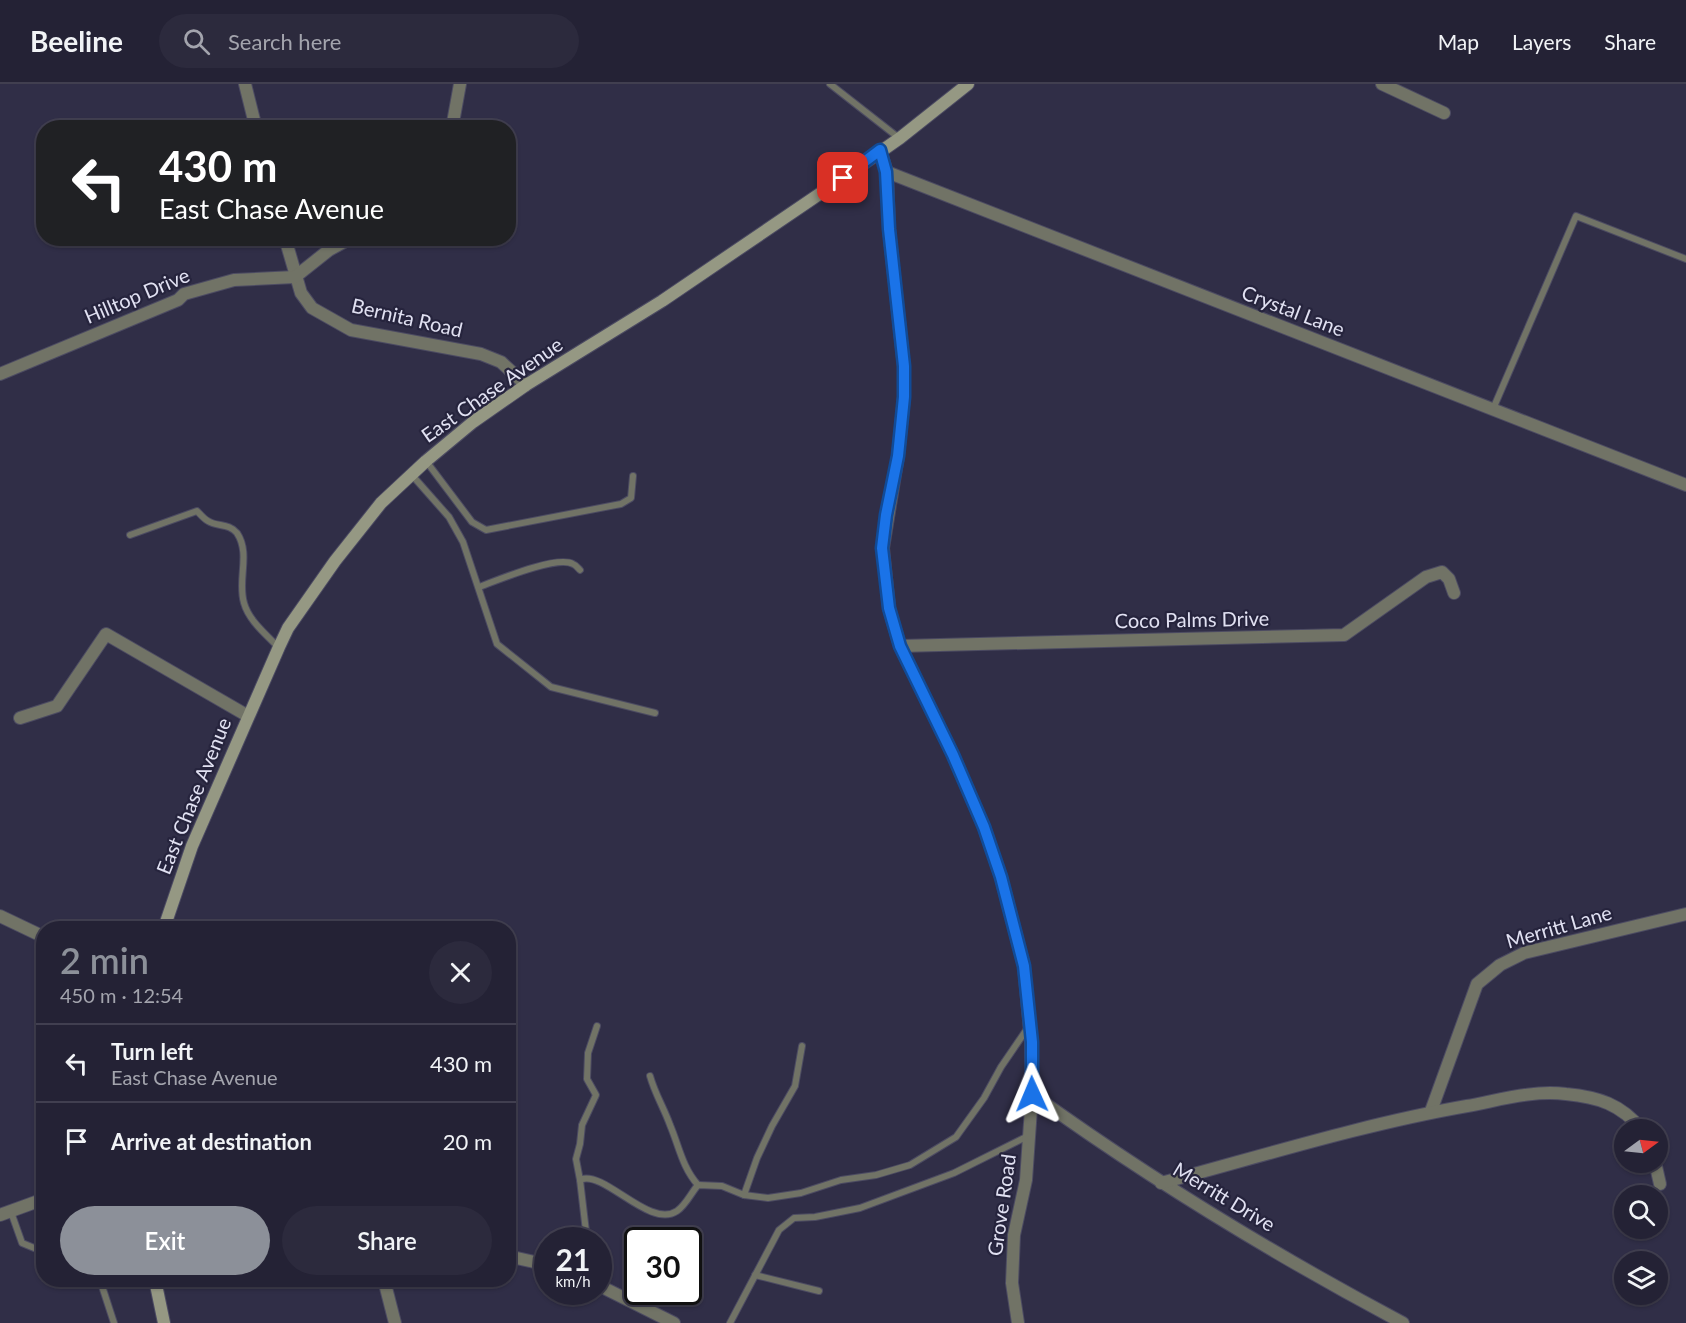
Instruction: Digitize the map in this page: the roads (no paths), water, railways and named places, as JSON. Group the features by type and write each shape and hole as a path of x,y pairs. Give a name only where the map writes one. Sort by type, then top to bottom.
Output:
{"main road":[{"name":"East Chase Avenue","path":"166,921 192,846 288,628 335,561 381,503 411,474 473,422 526,385 662,301 843,178 900,138 968,84"},
{"path":"156,1287 164,1323"}],"street":[{"path":"245,84 254,120"},
{"path":"453,120 460,84"},
{"path":"1382,84 1444,113"},
{"name":"Grove Road","path":"880,150 886,172 889,229 904,377 898,456 882,548 889,608 900,646 953,755 984,827 1001,877 1024,966 1032,1042 1032,1094 1026,1180 1014,1235 1012,1283 1018,1323"},
{"name":"Crystal Lane","path":"886,172 1686,484"},
{"name":"Bernita Road","path":"287,246 301,292 312,308 351,330 481,354 501,362 526,385"},
{"path":"295,277 336,246"},
{"name":"Hilltop Drive","path":"0,374 178,300 184,294 234,280 295,277"},
{"name":"Coco Palms Drive","path":"900,646 1344,635 1426,577 1442,572 1449,579 1454,592"},
{"path":"20,718 57,706 106,634 248,716"},
{"name":"Merritt Lane","path":"1431,1111 1477,984 1500,965 1524,953 1686,914"},
{"path":"0,916 36,933"},
{"path":"1161,1183 1431,1111 1528,1093 1567,1094 1607,1101 1628,1113 1633,1119"},
{"name":"Merritt Drive","path":"1032,1094 1161,1183 1402,1323"},
{"path":"1658,1173 1660,1184"},
{"path":"5,1213 36,1202"},
{"path":"516,1258 534,1262"},
{"path":"386,1287 395,1323"},
{"path":"612,1292 674,1323"}],"lane":[{"path":"830,84 840,94 900,138"},
{"path":"1492,410 1576,216 1686,259"},
{"path":"426,461 472,522 486,530 621,504 631,498 633,477"},
{"path":"411,474 449,517 463,542 497,644 550,687 655,713"},
{"path":"130,535 197,511 208,521 226,525 237,532 244,550 243,602 250,617 279,647"},
{"path":"479,587 536,567 561,562 573,564 580,570"},
{"path":"650,1076 657,1099 675,1136 689,1176 698,1185 722,1186 744,1195 768,1198 801,1193 841,1180 876,1175 910,1165 956,1137 984,1098 1029,1025"},
{"path":"585,1227 576,1159 582,1125 596,1095 587,1079 588,1053 597,1026"},
{"path":"744,1195 767,1136 795,1086 802,1046"},
{"path":"730,1323 779,1230 794,1218 815,1217 860,1208 954,1173 1030,1135"},
{"path":"580,1180 588,1177 594,1178 636,1204 661,1215 678,1211 698,1185"},
{"path":"5,1213 22,1243 36,1249"},
{"path":"755,1275 819,1291"},
{"path":"102,1287 114,1323"}]}
